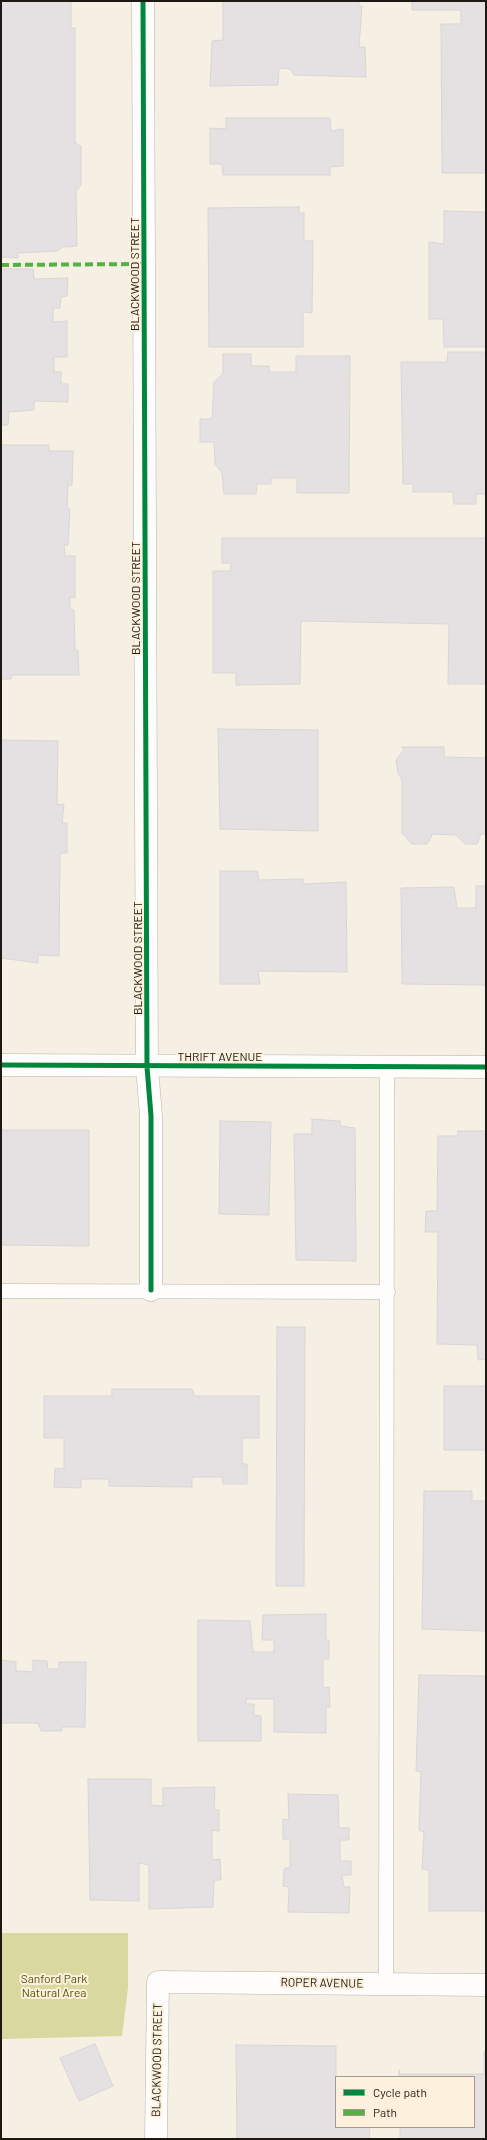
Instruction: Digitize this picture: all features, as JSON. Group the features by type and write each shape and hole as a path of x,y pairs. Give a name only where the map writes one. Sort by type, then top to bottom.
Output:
{"street":[{"name":"BLACKWOOD STREET","path":"143,1 147,1067 151,1116 151,1290"},
{"name":"THRIFT AVENUE","path":"1,1065 387,1068 486,1067"},
{"name":"BLACKWOOD STREET","path":"156,2139 158,1982"},
{"name":"ROPER AVENUE","path":"158,1982 486,1985"}],"lane":[{"path":"386,1984 388,1292 387,1068"},
{"path":"1,1291 151,1290 388,1292"}],"green space":[{"name":"Sanford Park Natural Area","path":"1,1933 128,1933 128,1988 122,2036 1,2039"}],"building":[{"path":"1,1 71,1 71,28 75,28 75,143 81,146 81,185 76,191 77,246 63,247 57,251 18,253 18,258 1,257"},
{"path":"223,1 359,1 359,6 362,6 359,47 365,47 366,77 294,75 291,69 279,68 278,85 210,86 212,41 223,40"},
{"path":"412,1 486,1 486,173 442,173 441,24 461,24 461,10 412,10"},
{"path":"226,118 330,118 331,131 343,129 343,166 330,167 330,175 223,175 222,164 210,164 210,128 226,129"},
{"path":"299,207 299,214 304,212 304,241 313,241 312,313 303,312 303,347 209,347 208,208"},
{"path":"444,211 486,212 486,347 444,347 443,319 429,319 429,242 444,244"},
{"path":"1,269 33,269 34,279 68,278 67,296 61,297 60,308 53,308 53,322 67,321 67,357 54,357 54,372 61,372 61,384 68,384 68,402 34,401 34,410 9,412 8,425 1,425"},
{"path":"448,352 486,352 486,494 476,494 476,504 454,504 453,492 413,492 413,484 403,484 401,362 447,362"},
{"path":"223,354 251,354 251,366 269,366 269,372 296,372 296,356 350,356 349,493 297,493 297,478 271,478 271,484 257,484 256,494 224,494 222,473 215,464 214,442 200,442 200,419 212,419 214,382 223,374"},
{"path":"1,445 49,445 49,451 73,451 72,485 68,485 67,509 70,509 68,545 64,545 65,556 75,556 75,598 70,597 70,609 74,610 75,650 78,650 79,675 12,675 11,679 1,679"},
{"path":"222,538 486,538 486,684 448,684 449,624 301,621 300,684 236,685 236,673 213,673 213,571 230,571 231,563 222,563"},
{"path":"218,729 318,730 318,831 220,829"},
{"path":"1,740 58,741 57,805 64,804 62,823 67,823 67,853 60,853 59,956 38,955 38,963 1,958"},
{"path":"402,747 444,747 444,757 486,758 486,834 481,834 477,844 465,844 456,835 433,834 427,844 412,844 402,833 402,780 398,773 396,760 404,750"},
{"path":"220,871 257,871 259,880 303,879 303,884 346,882 347,972 258,971 260,984 220,984"},
{"path":"476,886 486,886 486,985 402,984 401,888 454,887 457,908 476,908"},
{"path":"312,1119 340,1121 341,1126 355,1128 356,1261 296,1260 294,1134 312,1134"},
{"path":"220,1121 271,1122 269,1215 219,1214"},
{"path":"1,1130 89,1130 89,1246 1,1245"},
{"path":"458,1131 486,1131 486,1359 478,1360 477,1345 437,1344 438,1232 425,1232 426,1211 437,1211 438,1136 458,1136"},
{"path":"277,1327 305,1327 304,1586 276,1586"},
{"path":"444,1386 486,1386 486,1450 444,1450"},
{"path":"112,1389 192,1389 194,1396 259,1396 259,1438 242,1438 242,1464 247,1464 247,1484 223,1484 222,1477 192,1477 192,1487 109,1486 109,1479 81,1479 81,1488 54,1487 55,1468 64,1469 64,1438 44,1438 44,1396 112,1396"},
{"path":"424,1491 472,1491 472,1501 486,1501 486,1631 422,1629"},
{"path":"326,1614 326,1640 329,1640 329,1659 323,1659 323,1688 329,1687 330,1707 326,1707 326,1733 274,1732 274,1699 246,1699 246,1704 254,1704 254,1715 261,1716 261,1741 198,1741 198,1620 250,1621 253,1652 274,1652 274,1640 262,1640 263,1615"},
{"path":"1,1660 16,1662 16,1671 33,1672 33,1660 47,1661 48,1669 59,1669 59,1662 86,1662 85,1727 62,1727 62,1731 41,1731 38,1723 1,1723"},
{"path":"419,1675 486,1676 486,1911 429,1911 429,1870 422,1869 424,1832 419,1830 421,1772 416,1771"},
{"path":"88,1779 151,1779 151,1805 163,1806 163,1788 215,1787 214,1810 219,1810 219,1831 212,1830 212,1860 220,1859 221,1880 214,1880 213,1907 149,1909 149,1865 139,1863 139,1901 90,1900"},
{"path":"288,1794 338,1795 339,1828 349,1828 349,1840 340,1840 340,1861 351,1861 351,1875 342,1875 344,1887 350,1887 349,1913 288,1912 289,1887 283,1886 284,1869 290,1867 290,1839 283,1839 283,1819 289,1820"},
{"path":"95,2044 113,2086 79,2101 60,2058"},
{"path":"236,2045 336,2046 335,2128 370,2128 369,2139 237,2139"},
{"path":"484,2052 486,2052 486,2139 400,2139 400,2128 475,2128 475,2076 399,2076 399,2070 400,2074 484,2074"}],"marked path":[{"path":"1,265 145,264"}],"cycle path":[{"path":"143,1 147,1067 151,1116 151,1290"},
{"path":"1,1065 486,1067"}]}
